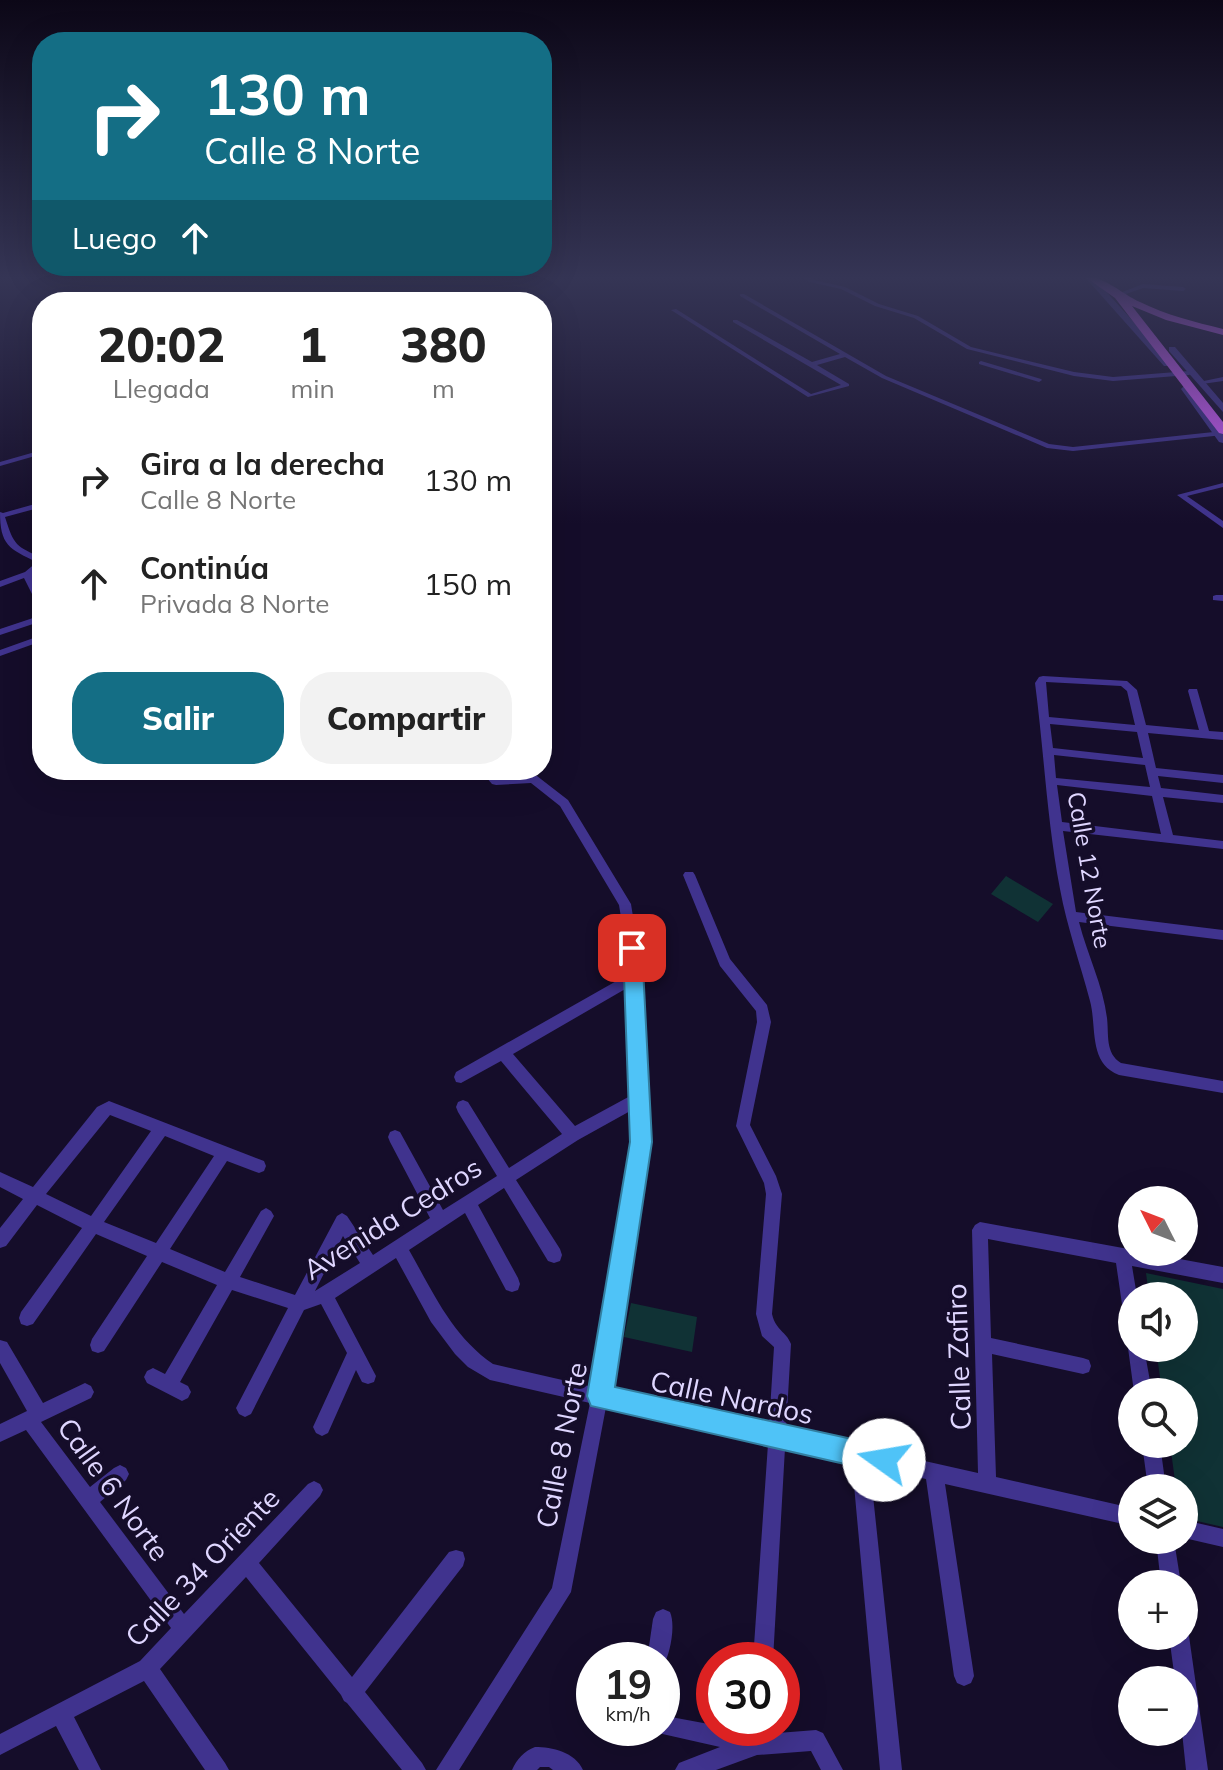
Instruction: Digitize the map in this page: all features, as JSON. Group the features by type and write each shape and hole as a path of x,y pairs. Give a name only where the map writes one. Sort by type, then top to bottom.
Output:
{"main road":[{"path":"1167,359 1223,416"},
{"path":"1175,359 1181,374 1222,434"}],"street":[{"path":"751,359 810,396 847,385 802,359"},
{"path":"812,364 832,359"},
{"path":"852,359 884,377 1047,446 1062,449 1222,434"},
{"path":"1012,359 1074,374 1113,379 1181,374"},
{"path":"1181,359 1223,409"},
{"path":"1008,371 1020,361"},
{"path":"981,363 1039,380"},
{"path":"1202,382 1223,379"},
{"path":"0,464 32,455"},
{"path":"1223,485 1181,495 1223,525"},
{"path":"32,507 0,515 11,544 32,558"},
{"path":"27,575 32,571"},
{"path":"0,584 32,573"},
{"path":"27,575 32,586"},
{"path":"0,632 32,621"},
{"path":"0,653 32,642"},
{"name":"Calle 12 Norte","path":"1141,728 1129,686 1043,679 1040,683 1071,916 1100,1013 1104,1058 1110,1065 1223,1087"},
{"path":"1193,691 1205,734"},
{"path":"1045,720 1223,736"},
{"path":"1141,728 1168,839"},
{"path":"1049,751 1223,779"},
{"name":"Calle 8 Norte","path":"447,1770 561,1592 600,1396 641,1142 632,948 625,904 564,803 534,780"},
{"path":"1052,781 1223,799"},
{"path":"1057,826 1223,845"},
{"path":"689,875 725,962 762,1009 762,1043 743,1126 771,1181 774,1194 764,1314 768,1330 783,1344 764,1642"},
{"path":"1071,916 1223,935"},
{"path":"461,1077 632,979"},
{"path":"504,1054 573,1135"},
{"name":"Avenida Cedros","path":"0,1179 95,1226 228,1281 299,1304 325,1295 573,1135 640,1098"},
{"path":"463,1107 554,1255"},
{"path":"0,1240 102,1112 109,1108 259,1166"},
{"path":"27,1318 162,1128"},
{"path":"395,1137 440,1221"},
{"path":"98,1345 224,1153"},
{"path":"468,1203 512,1284"},
{"path":"168,1385 266,1216"},
{"path":"245,1408 342,1221 371,1265"},
{"name":"Calle Zafiro","path":"987,1484 980,1230 1118,1255"},
{"name":"Calle Nardos","path":"399,1247 449,1332 474,1363 490,1372 860,1453 1118,1514"},
{"path":"1176,1266 1223,1275"},
{"path":"325,1295 368,1376"},
{"path":"982,1344 1083,1366"},
{"name":"Calle 6 Norte","path":"1,1348 34,1417 88,1500 183,1629"},
{"path":"322,1427 355,1353"},
{"path":"0,1433 85,1392"},
{"path":"860,1453 891,1770"},
{"path":"934,1472 964,1676"},
{"path":"88,1500 120,1474"},
{"name":"Calle 34 Oriente","path":"0,1745 147,1668 314,1490"},
{"path":"1198,1532 1223,1538"},
{"path":"351,1694 456,1559"},
{"path":"246,1562 415,1770"},
{"path":"660,1642 663,1619"},
{"path":"1181,1650 1197,1770"},
{"path":"147,1668 218,1770"},
{"path":"61,1714 90,1770"},
{"path":"800,1739 816,1740 832,1770"},
{"path":"686,1770 734,1746"},
{"path":"529,1764 551,1757 572,1770"}],"green space":[{"path":"1006,876 1053,904 1038,922 991,894"},
{"path":"1146,1273 1189,1282 1147,1282"},
{"path":"1198,1284 1223,1289 1223,1527 1198,1521 1198,1474 1174,1474 1172,1458 1198,1458 1198,1378 1160,1378 1158,1362 1198,1362"},
{"path":"631,1303 697,1317 692,1352 624,1337"}],"route":[{"path":"632,948 641,1142 600,1396 884,1460"}]}
